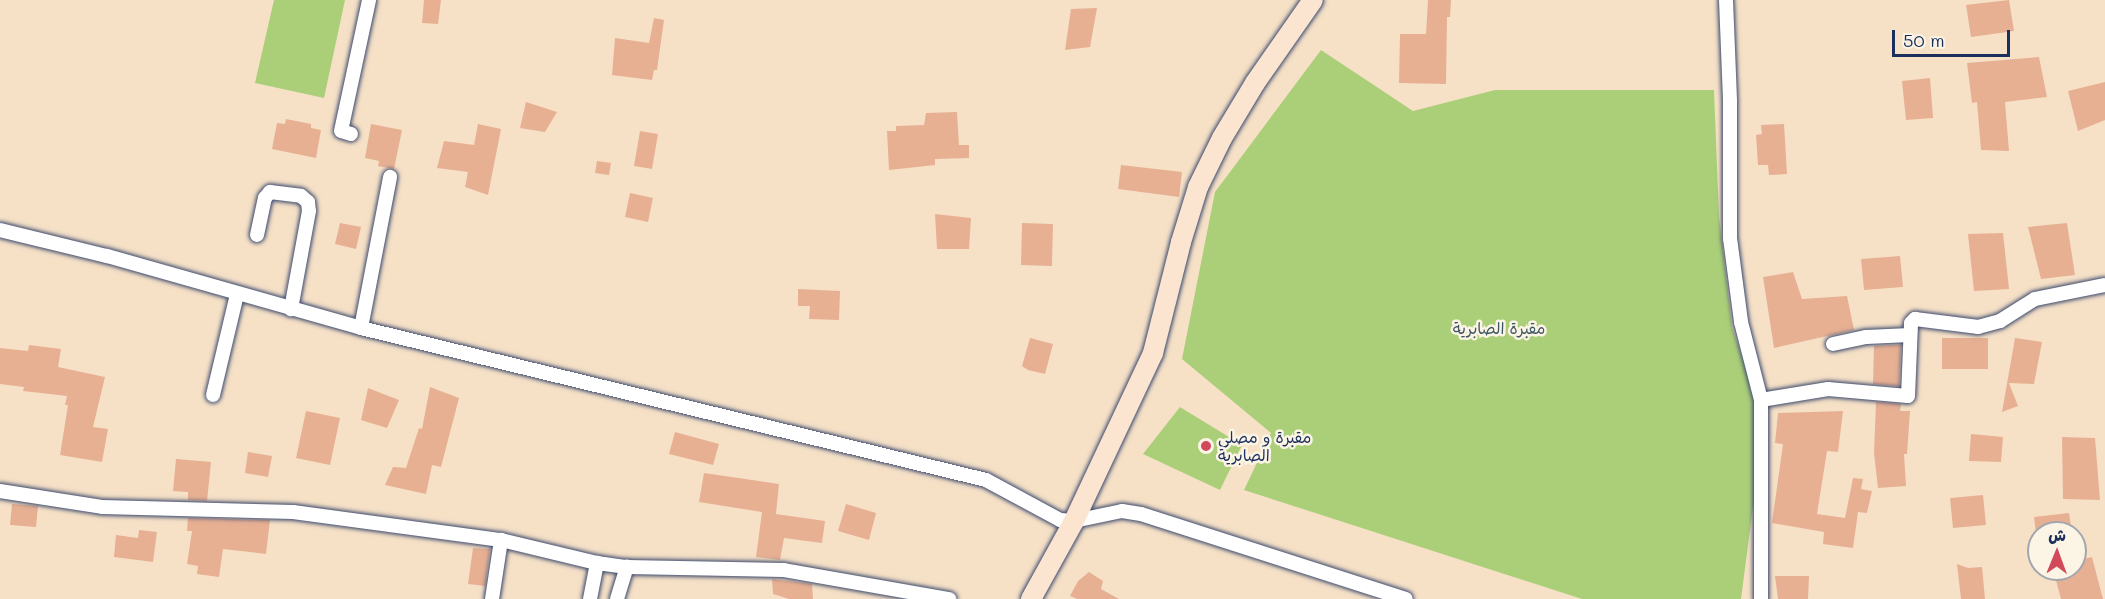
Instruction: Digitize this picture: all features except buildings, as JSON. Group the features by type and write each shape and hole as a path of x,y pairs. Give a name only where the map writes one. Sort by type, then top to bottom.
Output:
{"street":[{"path":"351,134 341,131 369,0"},
{"path":"1031,599 1074,521 1153,353 1181,242 1198,187 1222,138 1255,83 1313,0"},
{"path":"1726,0 1730,101 1730,238 1741,322 1761,400 1761,599"},
{"path":"361,328 390,177"},
{"path":"257,235 265,198 270,192 301,196 308,202 309,211 291,309"},
{"path":"0,230 107,256 361,328 986,480 1055,518 1074,521 1122,511 1141,514 1406,599"},
{"path":"1761,400 1828,389 1908,396 1911,323 1915,319 1978,327 2000,321 2035,299 2105,285"},
{"path":"213,395 237,294"},
{"path":"1833,344 1866,337 1910,336"},
{"path":"0,491 102,507 293,512 501,540 597,563 627,567 784,570 950,599"},
{"path":"492,599 501,540"},
{"path":"590,599 597,563"},
{"path":"617,599 627,567"}],"green space":[{"path":"274,0 345,0 324,98 255,83"},
{"name":"مقبرة الصابرية","path":"1321,50 1413,111 1495,90 1714,90 1719,216 1732,327 1764,423 1741,599 1582,599 1244,490 1271,433 1182,359 1215,192"},
{"path":"1180,407 1242,445 1220,490 1143,454"}],"place":[{"name":"مقبرة و مصلى الصابرية","path":"1206,446"}]}
